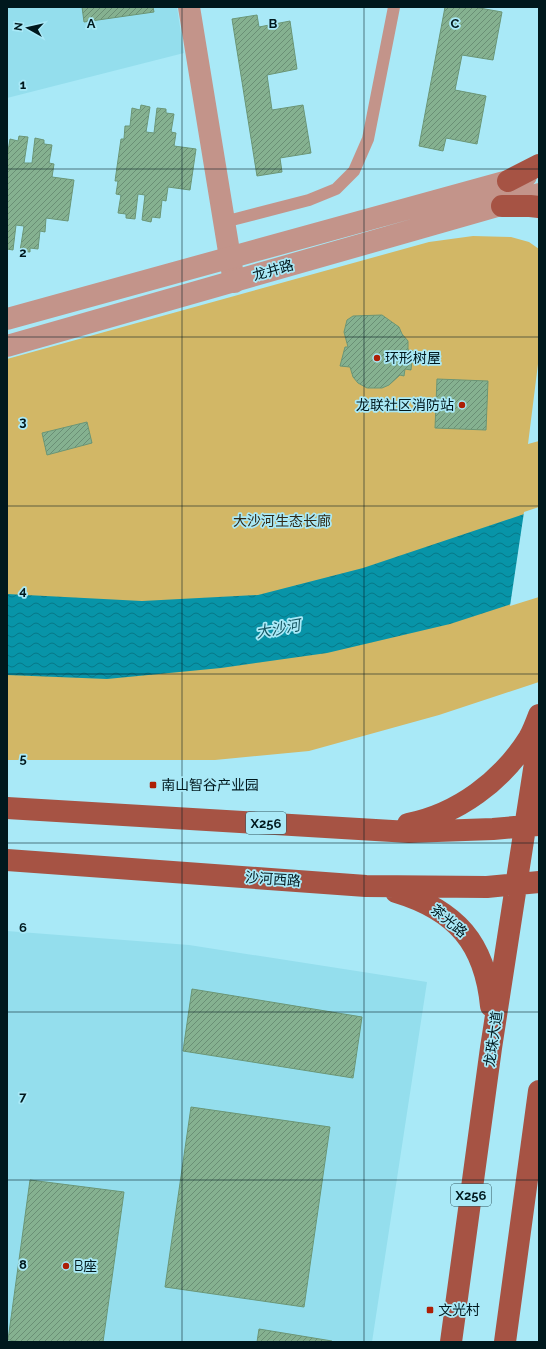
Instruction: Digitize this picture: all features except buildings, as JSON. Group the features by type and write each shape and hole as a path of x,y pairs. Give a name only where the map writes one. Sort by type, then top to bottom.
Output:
{"main road":[{"path":"508,181 539,165"},
{"path":"502,206 530,206 539,208"},
{"path":"379,830 442,814 487,786 511,762 529,737 539,715"},
{"name":"龙珠大道","path":"451,1342 491,1048 516,884 532,825 539,736"},
{"name":"X256","path":"7,808 409,832 461,831 532,825"},
{"name":"沙河西路","path":"7,860 366,886 469,887 539,882"},
{"name":"茶光路","path":"366,886 397,892 423,902 446,915 470,938 480,959 488,982 492,1016 491,1048"},
{"path":"505,1342 539,1091"}],"street":[{"path":"189,7 234,282"},
{"name":"龙井路","path":"7,319 539,172"},
{"name":"龙井路","path":"7,346 502,206 539,194"}],"lane":[{"path":"224,222 309,200 336,189 354,171 368,139 394,7"}],"shaded area":[{"path":"7,7 177,7 184,53 7,98"},
{"path":"7,931 189,945 427,982 372,1342 7,1342"}],"green space":[{"name":"大沙河生态长廊","path":"473,236 511,237 529,242 539,249 539,356 528,444 539,441 539,682 439,715 309,751 215,760 7,760 7,359 429,242"}],"water":[{"name":"大沙河","path":"539,509 539,595 450,624 327,653 221,668 107,679 7,675 7,594 142,601 258,595 363,568"}],"pier":[{"path":"539,507 539,597 510,606 524,512"}],"place":[{"name":"环形树屋","path":"377,358"},
{"name":"龙联社区消防站","path":"462,405"},
{"name":"南山智谷产业园","path":"153,785"},
{"name":"B座","path":"66,1266"},
{"name":"文光村","path":"430,1310"}]}
